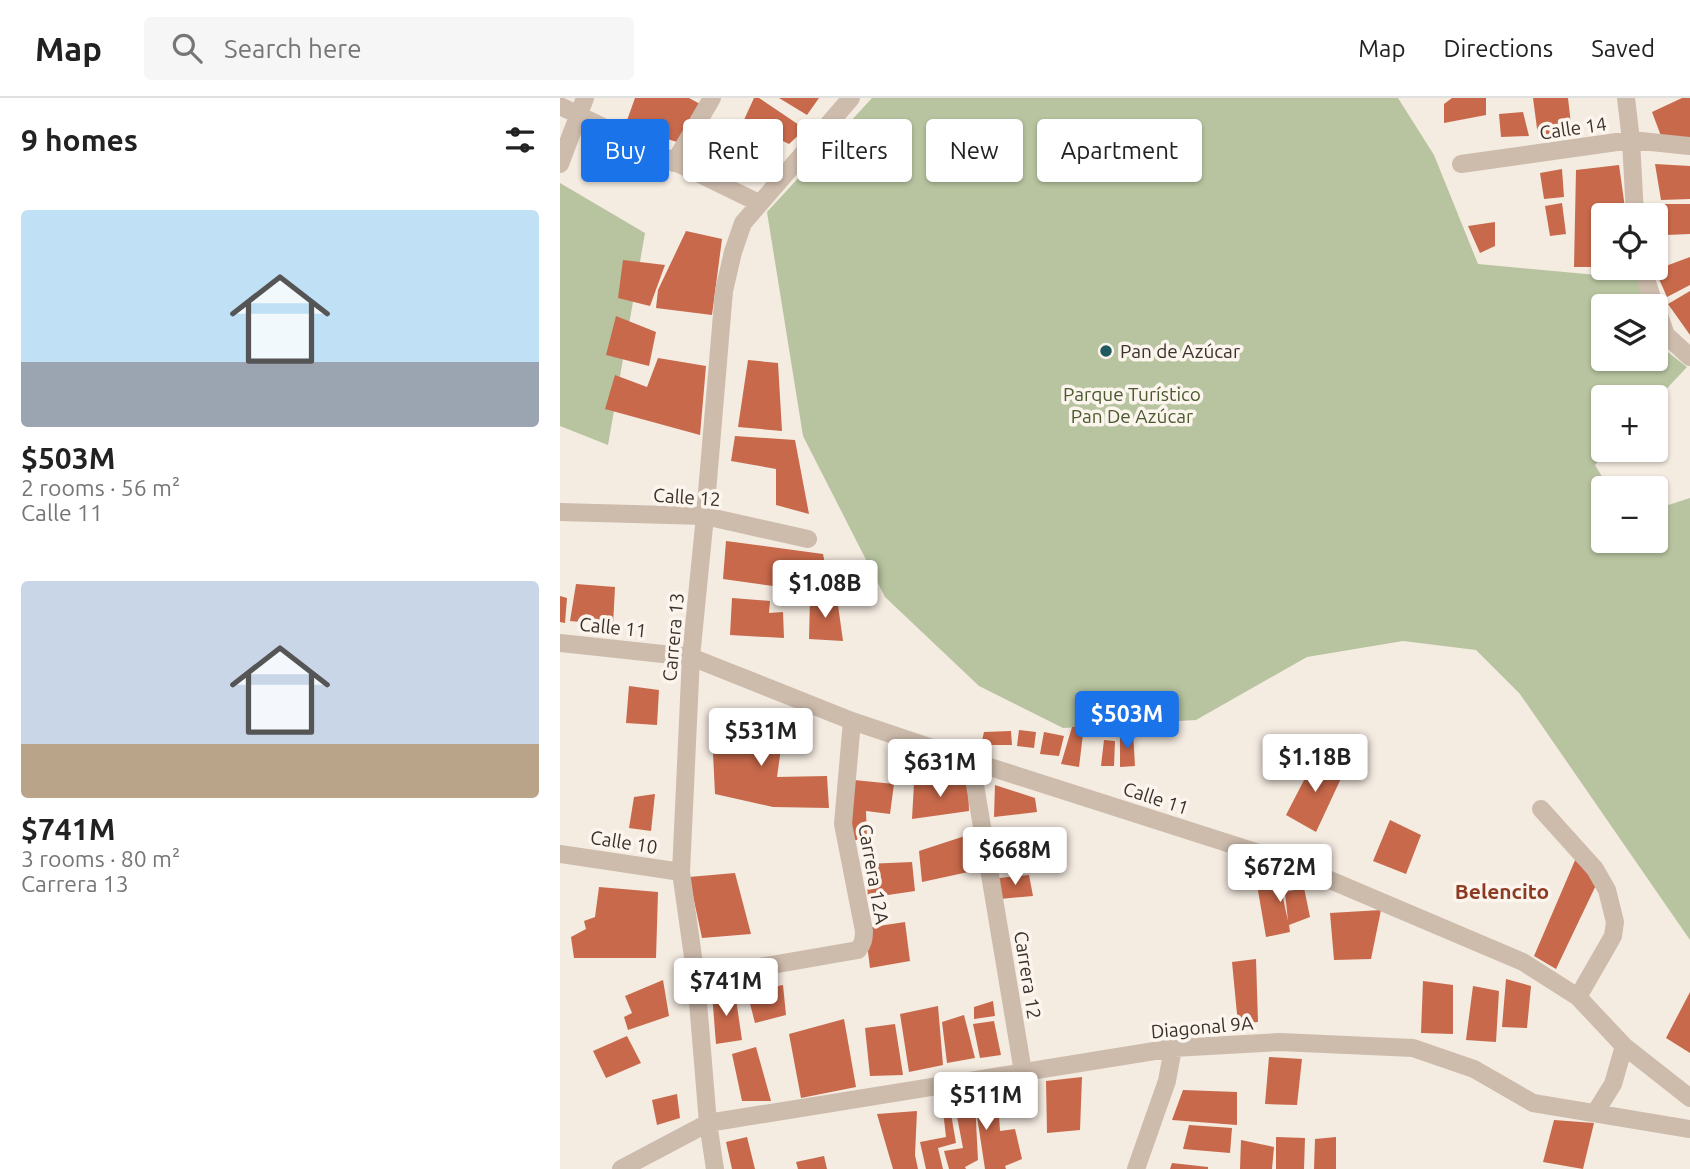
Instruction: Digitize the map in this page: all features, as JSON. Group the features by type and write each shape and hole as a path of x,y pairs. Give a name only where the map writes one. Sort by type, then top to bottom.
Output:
{"street":[{"path":"674,163 712,98"},
{"name":"Carrera 13","path":"715,1169 708,1123 696,978 681,872 691,657 724,291 743,223 851,98"},
{"path":"1626,98 1634,203"},
{"path":"560,106 581,106 674,163 759,203"},
{"path":"560,164 581,106"},
{"name":"Calle 14","path":"1461,164 1631,141 1690,146"},
{"path":"1668,337 1690,356"},
{"name":"Calle 12","path":"560,512 705,516 808,539"},
{"name":"Calle 11","path":"560,643 691,657 852,721 1290,863 1523,962 1578,997 1624,1046 1690,1098"},
{"name":"Carrera 12A","path":"696,978 858,950 864,940 864,931 843,824 852,721"},
{"name":"Carrera 12","path":"971,761 1023,1072"},
{"path":"1541,810 1595,869 1607,890 1613,911 1613,936 1578,997"},
{"name":"Calle 10","path":"560,854 681,872"},
{"name":"Diagonal 9A","path":"708,1123 1173,1048 1280,1042 1413,1048 1474,1069 1533,1103 1690,1129"},
{"path":"1595,1113 1613,1084 1624,1046"},
{"path":"1136,1169 1167,1081 1173,1048"},
{"path":"621,1169 708,1123"}],"green space":[{"name":"Parque Turístico Pan De Azúcar","path":"872,98 1398,98 1434,155 1478,264 1591,274 1591,280 1640,280 1644,294 1591,294 1591,371 1668,371 1668,352 1687,367 1668,387 1668,385 1591,385 1591,462 1598,462 1595,465 1602,476 1591,476 1591,553 1668,553 1668,505 1690,498 1690,940 1520,694 1476,650 1403,641 1307,657 1196,720 1063,728 979,686 885,597 803,436 767,212 797,179 797,182 912,182 912,119 853,119"},
{"path":"560,183 645,233 608,445 560,426"}],"building":[{"path":"635,98 689,98 700,104 691,119 683,119 683,132 677,142 669,140 669,119 628,119"},
{"path":"754,98 759,98 797,124 797,136 789,144 783,141 783,119 744,119"},
{"path":"779,98 819,98 807,115"},
{"path":"1452,98 1486,98 1486,115 1444,123 1444,104"},
{"path":"1533,98 1568,98 1572,133 1538,136"},
{"path":"1682,98 1690,98 1690,138 1661,136 1652,112"},
{"path":"1523,112 1529,136 1501,137 1499,114"},
{"path":"1655,164 1690,166 1690,199 1661,200"},
{"path":"1619,165 1624,203 1591,203 1591,267 1574,267 1576,170"},
{"path":"1562,169 1564,197 1544,199 1540,173"},
{"path":"1562,203 1566,234 1550,236 1545,206"},
{"path":"1668,204 1690,204 1690,234 1668,235"},
{"path":"1495,222 1495,246 1480,253 1468,226"},
{"path":"686,231 722,239 712,315 656,308 658,290"},
{"path":"1690,257 1690,285 1668,296 1659,280 1668,280 1668,265"},
{"path":"623,260 665,265 650,306 618,298"},
{"path":"1690,291 1690,335 1668,304"},
{"path":"616,316 656,332 649,366 606,355"},
{"path":"658,358 706,366 700,435 605,409 615,375 647,387"},
{"path":"748,360 778,363 782,431 738,427"},
{"path":"735,436 795,440 809,514 776,505 776,469 731,461"},
{"path":"726,541 823,554 831,594 723,579"},
{"path":"576,584 615,587 613,625 570,621"},
{"path":"560,596 567,598 565,623 560,622"},
{"path":"732,598 770,601 769,613 783,612 784,638 730,635"},
{"path":"837,598 843,641 809,639 810,599"},
{"path":"629,686 659,690 657,725 626,723"},
{"path":"725,713 784,727 777,777 827,776 829,808 773,807 715,794 713,753 719,747"},
{"path":"1084,726 1079,767 1061,764 1072,727"},
{"path":"1019,730 1036,732 1034,748 1017,746"},
{"path":"1011,731 1012,745 981,745 984,732"},
{"path":"1044,732 1064,736 1059,756 1040,754"},
{"path":"1133,732 1135,766 1120,767 1120,737"},
{"path":"1104,740 1115,741 1114,766 1101,766"},
{"path":"1317,755 1344,772 1316,832 1286,815"},
{"path":"854,780 894,784 890,814 866,811 867,840 853,840 850,809"},
{"path":"968,782 969,811 912,819 914,783"},
{"path":"995,785 1035,798 1037,812 994,817"},
{"path":"655,794 651,831 629,828 634,797"},
{"path":"1390,820 1421,835 1406,874 1373,861"},
{"path":"968,835 973,871 922,882 919,851"},
{"path":"1576,858 1598,881 1556,969 1534,956"},
{"path":"912,862 915,891 868,898 866,864"},
{"path":"1277,870 1288,921 1285,892 1304,888 1310,917 1289,925 1290,932 1266,937 1255,873"},
{"path":"735,873 751,934 702,938 689,877"},
{"path":"1029,875 1033,896 1000,899 999,878"},
{"path":"599,887 658,892 656,958 574,958 571,937 586,929 584,921 595,917"},
{"path":"1381,910 1371,959 1334,960 1330,913"},
{"path":"905,922 910,961 870,968 865,928"},
{"path":"1256,959 1258,1022 1238,1024 1232,962"},
{"path":"1506,979 1531,986 1527,1028 1502,1027"},
{"path":"663,980 669,1016 628,1030 624,1017 632,1013 625,996"},
{"path":"1423,981 1453,985 1453,1034 1421,1033"},
{"path":"783,985 786,1015 755,1023 747,992"},
{"path":"1473,986 1499,991 1496,1042 1466,1040"},
{"path":"735,992 742,1040 716,1044 712,993"},
{"path":"1690,992 1690,1053 1666,1038"},
{"path":"993,1001 995,1016 974,1019 974,1007"},
{"path":"938,1006 943,1065 909,1072 900,1014"},
{"path":"964,1015 975,1058 947,1063 942,1022"},
{"path":"844,1019 856,1087 801,1098 789,1034"},
{"path":"994,1021 1001,1055 980,1058 973,1024"},
{"path":"895,1024 903,1075 870,1076 865,1028"},
{"path":"627,1036 641,1063 606,1078 593,1051"},
{"path":"756,1047 771,1101 742,1101 732,1054"},
{"path":"1269,1057 1302,1059 1297,1105 1265,1104"},
{"path":"1082,1077 1080,1130 1047,1133 1046,1081"},
{"path":"1018,1090 1021,1109 999,1116 1000,1131 1015,1129 1022,1159 1005,1166 1006,1169 985,1169 975,1103 978,1160 965,1167 966,1169 949,1169 944,1151 963,1148 954,1101"},
{"path":"1183,1090 1237,1092 1237,1125 1172,1120"},
{"path":"677,1094 680,1118 657,1125 652,1100"},
{"path":"942,1102 949,1102 956,1143 938,1148 943,1169 926,1169 920,1142 946,1137"},
{"path":"917,1111 915,1155 918,1169 893,1169 877,1114"},
{"path":"1554,1120 1594,1123 1583,1169 1543,1162"},
{"path":"1189,1125 1232,1128 1230,1153 1183,1149"},
{"path":"747,1137 755,1169 732,1169 726,1142"},
{"path":"1276,1137 1305,1138 1304,1169 1276,1169"},
{"path":"1336,1137 1336,1169 1314,1169 1315,1139"},
{"path":"1241,1140 1274,1147 1272,1169 1240,1169"},
{"path":"824,1156 827,1169 798,1169 796,1162"},
{"path":"1172,1163 1208,1167 1208,1169 1170,1169"}],"place":[{"name":"Pan de Azúcar","path":"1106,351"}],"district":[{"name":"Belencito","path":"1502,891"}]}
